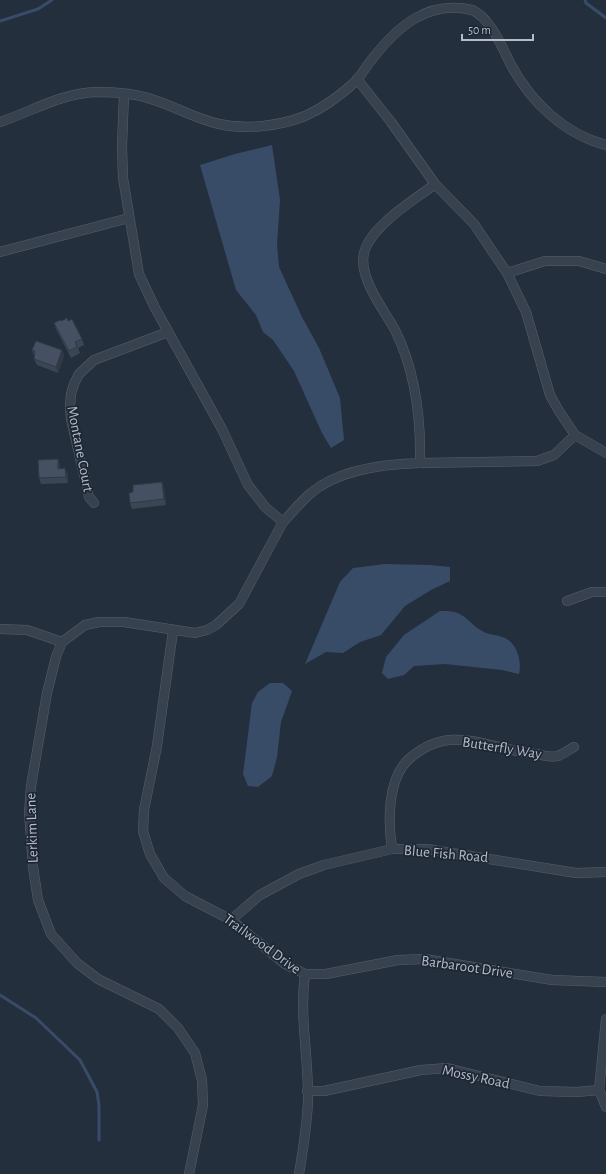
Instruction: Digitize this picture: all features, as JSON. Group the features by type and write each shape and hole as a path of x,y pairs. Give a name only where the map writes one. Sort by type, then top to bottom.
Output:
{"street":[{"path":"0,122 48,102 73,94 98,92 124,94 153,99 190,115 220,125 263,126 284,123 306,116 334,99 357,80 373,57 401,26 417,12 432,6 451,5 474,10 492,28 515,72 539,105 577,133 595,142 606,145"},
{"path":"357,80 391,122 435,184 474,224 507,273 526,312 550,395 575,435 606,453"},
{"path":"124,94 122,146 123,178 139,274 155,308 222,429 248,485 266,508 283,522"},
{"path":"420,463 420,437 417,406 409,368 395,330 371,291 364,269 365,248 378,229 435,184"},
{"path":"0,252 129,218"},
{"path":"507,273 545,261 579,261 606,269"},
{"name":"Montane Court","path":"94,503 89,497 71,419 70,400 74,384 79,374 94,360 168,332"},
{"path":"0,628 27,630 62,642 85,625 99,622 124,622 173,631 195,633 207,630 227,617 239,604 283,522 311,492 335,478 357,471 395,464 537,461 554,455 575,435"},
{"path":"567,601 592,592 606,592"},
{"name":"Trailwood Drive","path":"173,631 157,746 144,810 144,831 150,854 164,878 185,896 231,920 285,964 305,974 302,1010 307,1091 305,1141 299,1174"},
{"name":"Lerkim Lane","path":"62,642 56,656 47,693 31,786 29,813 33,867 38,900 51,934 77,963 98,979 159,1009 178,1028 195,1053 202,1080 203,1105 189,1174"},
{"name":"Butterfly Way","path":"392,849 389,829 393,789 402,765 422,748 442,740 472,740 530,754 556,756 574,747"},
{"name":"Blue Fish Road","path":"231,920 260,895 299,874 324,865 392,849 427,849 576,873 606,872"},
{"name":"Barbaroot Drive","path":"305,974 326,974 398,960 425,959 552,980 606,982"},
{"path":"606,1019 599,1090 606,1107"},
{"name":"Mossy Road","path":"307,1091 324,1091 421,1070 447,1068 540,1091 577,1092 599,1090"}],"water":[{"path":"272,145 280,200 277,245 279,267 302,317 319,348 340,398 344,440 331,448 322,433 294,371 273,340 263,332 256,315 236,290 200,165 235,154"},
{"path":"385,564 450,567 450,581 431,590 405,606 381,635 360,642 343,653 326,652 305,664 340,582 353,568"},
{"path":"440,611 449,611 461,614 477,628 489,634 505,638 513,644 519,658 519,674 502,670 445,664 414,666 404,675 388,679 382,673 386,657 404,635"},
{"path":"270,683 283,683 292,691 281,722 277,757 272,776 258,787 248,786 243,774 252,703 258,692"}],"building":[{"path":"67,318 68,321 72,319 82,339 75,342 77,347 69,351 54,323"},
{"path":"36,341 62,350 56,367 34,359 35,351 32,350"},
{"path":"58,459 58,469 65,468 66,477 39,478 38,460"},
{"path":"162,482 164,499 130,503 129,493 133,492 133,485"}],"waterway":[{"path":"0,21 38,9 52,0"},
{"path":"585,0 586,3 606,18"},
{"path":"0,995 36,1018 80,1060 97,1092 99,1105 99,1140"}]}
